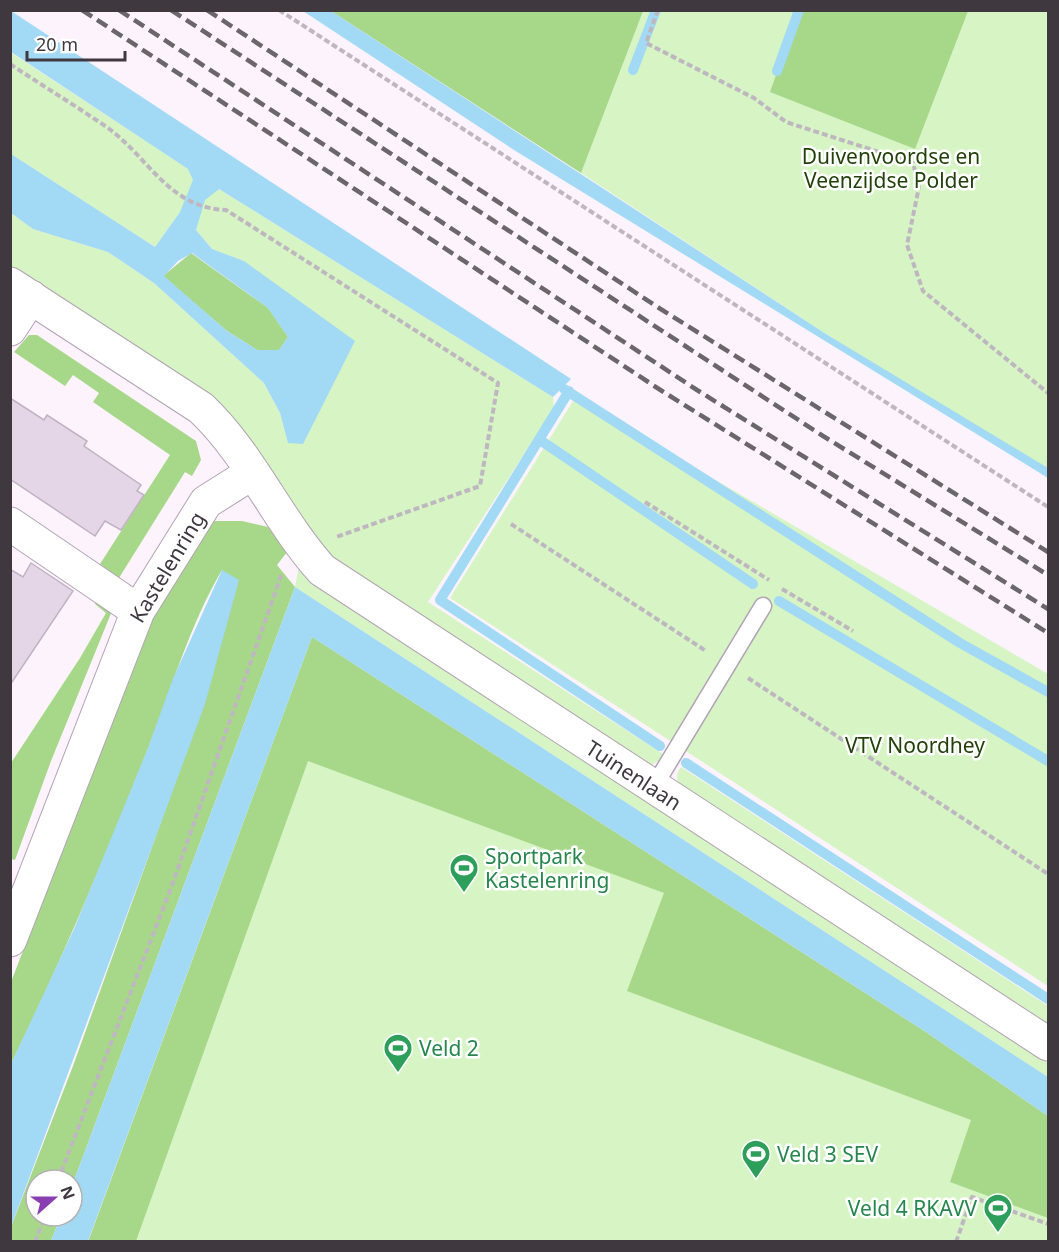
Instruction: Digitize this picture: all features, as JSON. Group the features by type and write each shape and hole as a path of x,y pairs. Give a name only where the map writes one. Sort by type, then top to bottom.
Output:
{"street":[{"path":"10,329 21,291 201,408 225,430 252,473"},
{"name":"Tuinenlaan","path":"252,473 303,549 322,570 1048,1044"},
{"name":"Kastelenring","path":"10,940 138,611 206,502 252,473"},
{"path":"10,524 138,611"}],"lane":[{"path":"653,788 763,606"}],"path":[{"path":"279,10 1048,507"},
{"path":"658,10 646,43 754,98 786,122 913,163 919,187 907,245 923,291 1048,393"},
{"path":"10,64 110,130 179,197 211,210 226,210 498,383 480,486 303,549 283,571 171,888 63,1168"},
{"path":"645,502 853,631"},
{"path":"511,524 1048,874"},
{"path":"956,1242 972,1197 1048,1224"}],"green space":[{"path":"331,11 643,11 581,173"},
{"name":"Duivenvoordse en Veenzijdse Polder","path":"356,11 1048,11 1048,471 826,334 581,173 586,159"},
{"path":"799,11 968,11 915,149 770,92"},
{"path":"10,52 219,189 553,397 554,408 428,602 666,756 647,768 328,559 298,519 302,515 296,507 292,510 230,419 11,268 11,213 34,229 108,252 154,283 264,383 280,413 288,443 244,261 212,249 196,230 199,218 180,212 155,247 11,154"},
{"path":"191,253 268,308 288,337 279,350 257,350 227,331 163,276"},
{"path":"29,335 37,335 196,441 201,460 192,476 185,472 119,578 100,564 170,455 93,402 99,393 73,375 65,386 14,352"},
{"name":"VTV Noordhey","path":"575,398 1048,674 1048,986 450,598"},
{"path":"211,521 242,521 268,527 287,552 277,565 295,587 79,1168 34,1168 183,761 222,570 190,636 147,751 82,909 11,1064 11,982 156,606"},
{"path":"299,566 1048,1058 1048,1077 295,587"},
{"path":"99,596 114,606 51,761 15,860 11,859 11,763 80,658 106,613 95,604"},
{"name":"Sportpark Kastelenring","path":"312,637 1048,1116 1048,1241 88,1242"},
{"path":"312,637 926,1032 1048,1116 1048,1218 950,1182 971,1120 627,991 664,893 308,761 136,1241 88,1242"},
{"path":"681,767 1048,1006 1048,1027 678,786 677,774"},
{"path":"24,1193 24,1228 56,1228 51,1241 11,1241 11,1227"}],"water":[{"path":"11,11 571,379 553,397 219,189 205,200 196,230 212,249 244,261 355,341 303,444 288,443 280,413 264,383 154,283 108,252 33,229 11,213 11,154 155,247 180,212 193,180 188,169 11,52","holes":["192,253 268,308 288,337 279,350 257,350 227,331 164,276 178,261"]},
{"path":"303,11 331,11 826,334 1048,468 1048,478 514,150"},
{"path":"222,570 239,580 205,704 33,1168 24,1168 24,1192 11,1227 11,1064 74,929 148,748 172,681"},
{"path":"295,587 1048,1077 1048,1116 926,1032 312,637 88,1241 51,1241 56,1228 84,1228 84,1168 79,1168"}],"building":[{"path":"10,398 44,420 47,415 87,441 84,446 141,485 137,491 144,495 121,530 105,521 95,536 10,479"},
{"path":"31,563 73,591 10,685 10,569 23,577"}],"waterway":[{"path":"633,70 656,10"},
{"path":"777,71 799,10"},
{"path":"564,389 960,643 1048,692"},
{"path":"569,391 440,600 660,746"},
{"path":"540,440 753,584"},
{"path":"779,601 1048,761"},
{"path":"686,763 1048,999"}],"railway":[{"path":"82,10 662,391 1048,633"},
{"path":"119,10 697,390 1048,609"},
{"path":"171,10 823,436 1048,575"},
{"path":"207,10 659,308 1048,552"}],"place":[{"name":"Sportpark Kastelenring","path":"464,894"},
{"name":"Veld 2","path":"398,1074"},
{"name":"Veld 3 SEV","path":"756,1180"},
{"name":"Veld 4 RKAVV","path":"998,1234"}]}
